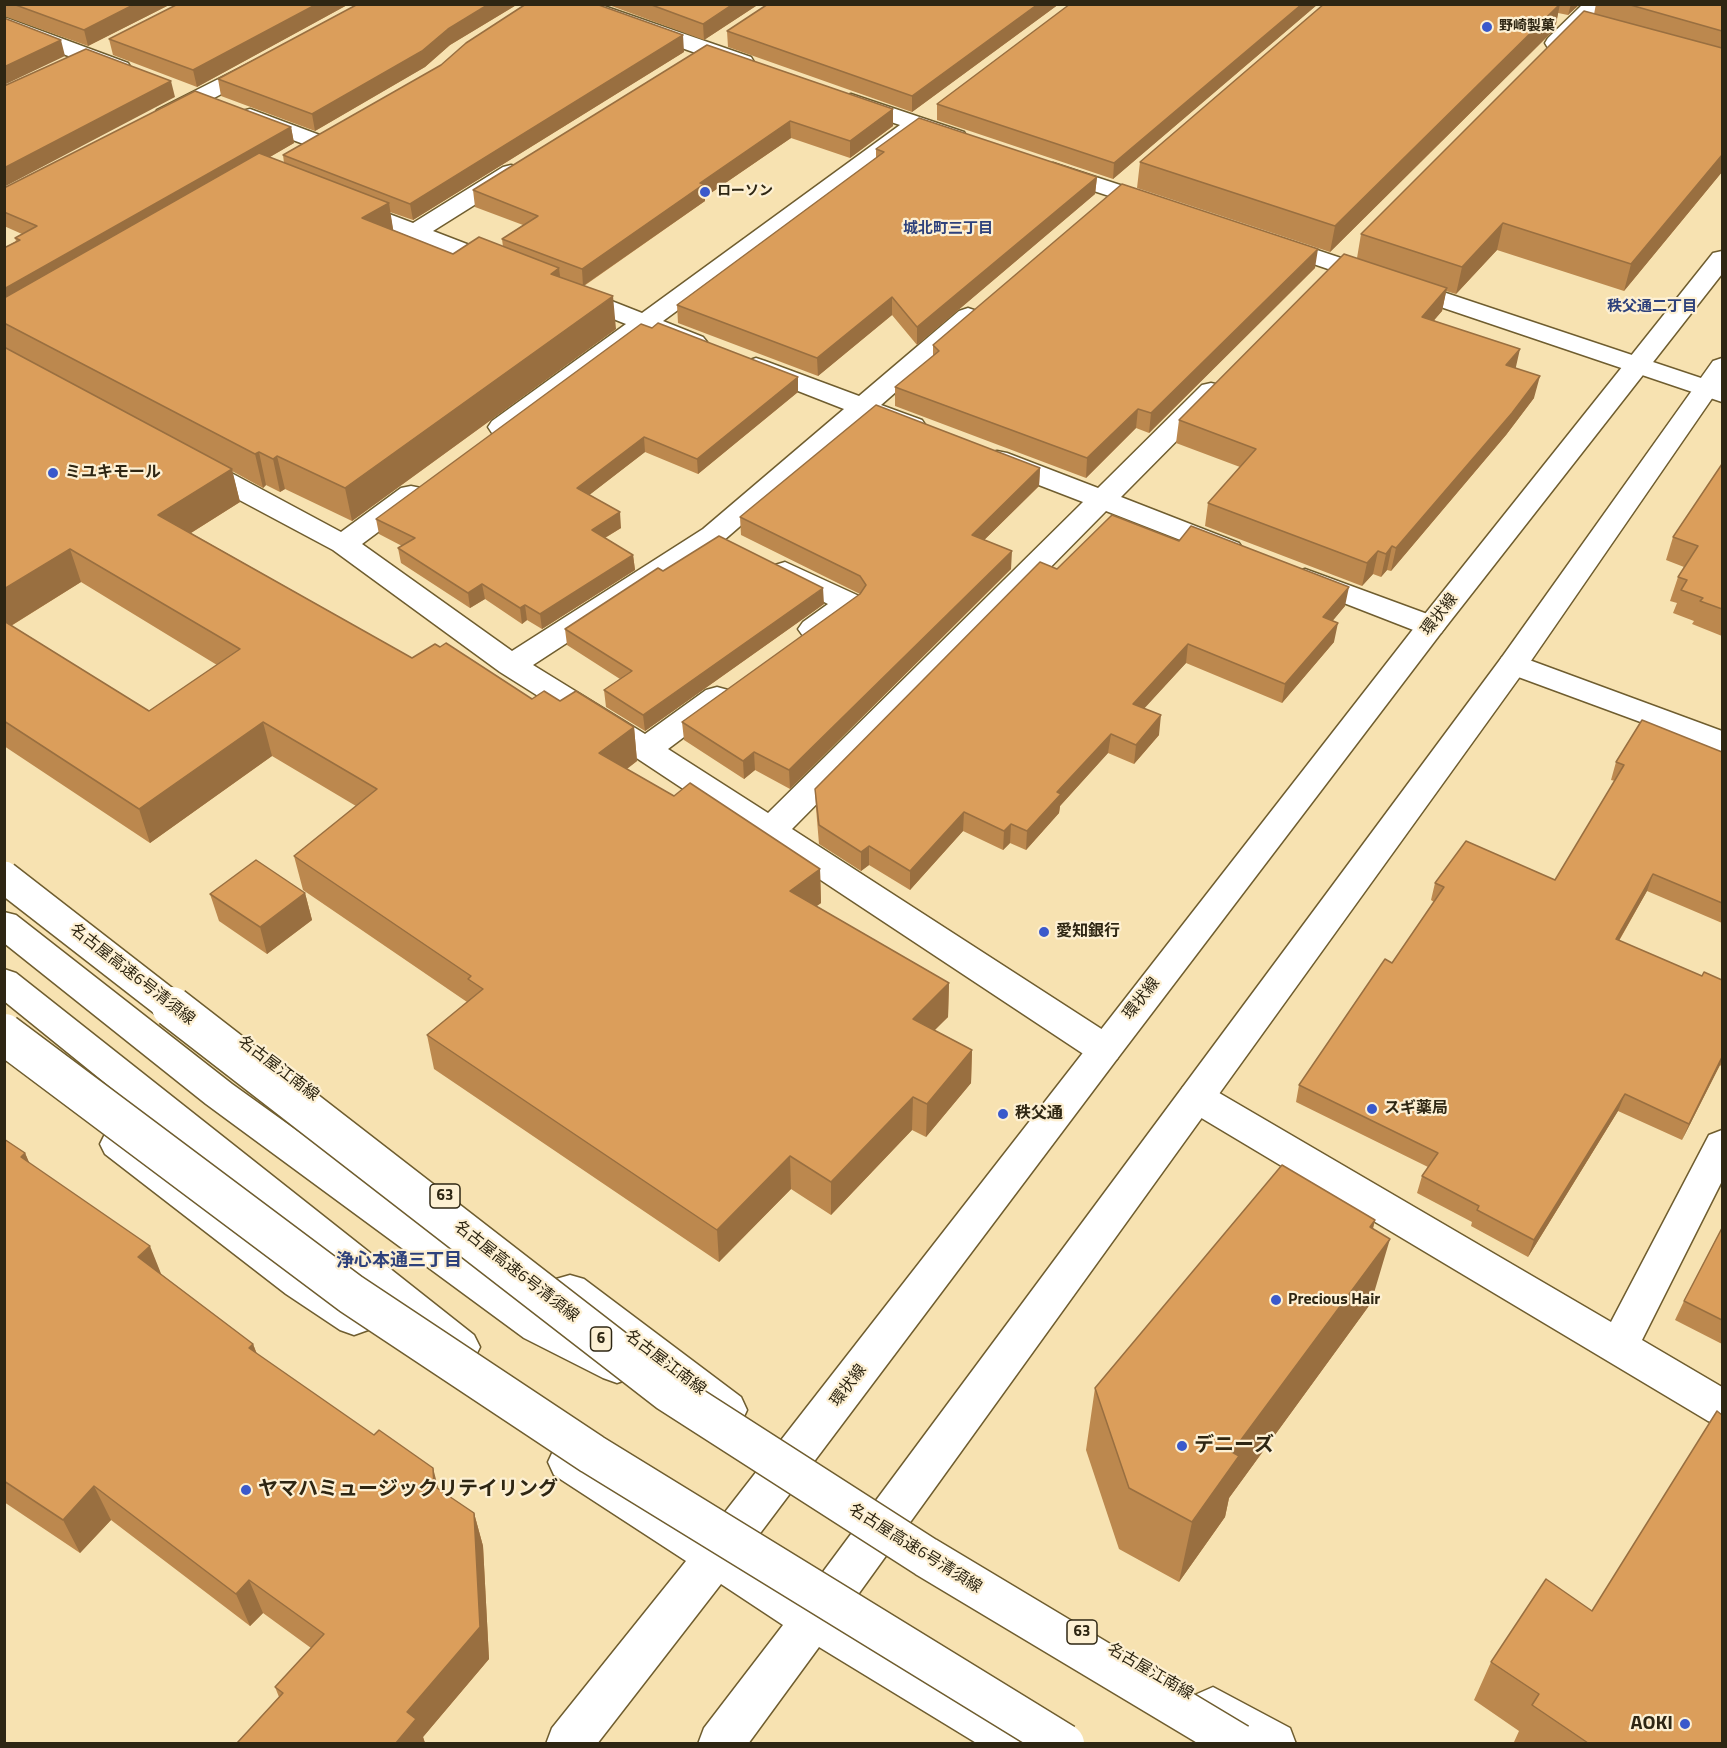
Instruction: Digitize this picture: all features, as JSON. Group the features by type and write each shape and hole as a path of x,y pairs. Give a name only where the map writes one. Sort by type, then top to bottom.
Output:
{"main road":[{"path":"577,4 763,69"},
{"path":"1539,60 1595,4"},
{"path":"4,23 144,77"},
{"path":"687,62 734,32"},
{"path":"68,67 110,46"},
{"path":"148,124 280,53"},
{"path":"177,89 226,107 327,136 290,158"},
{"path":"829,93 926,117 983,146"},
{"path":"483,440 926,117"},
{"path":"1027,161 1107,199 1182,213"},
{"path":"416,231 527,162"},
{"path":"1107,199 1140,170"},
{"path":"328,198 938,436"},
{"path":"720,1743 891,1517 1717,383 1639,366 1248,235"},
{"name":"環状線","path":"568,1743 793,1460 1104,1049 1431,626 1639,366 1722,258"},
{"path":"511,665 713,535 989,299"},
{"path":"770,831 1228,374"},
{"path":"971,449 1431,626"},
{"path":"168,450 343,544 511,665 646,748 1104,1049"},
{"path":"343,544 427,482"},
{"path":"713,535 849,603 791,644"},
{"path":"1513,664 1722,742"},
{"path":"646,748 742,679"},
{"name":"名古屋江南線","path":"4,864 793,1460 1147,1671 1274,1743"},
{"name":"名古屋高速6号清須線","path":"4,877 669,1392 926,1557 1238,1743"},
{"path":"4,924 219,1094 538,1326 669,1392"},
{"path":"4,982 592,1454"},
{"path":"4,1034 351,1294 592,1454 1064,1743"},
{"path":"4,1058 300,1282 714,1558 1020,1743"},
{"path":"1196,1097 1722,1408"},
{"path":"1619,1347 1722,1145"}],"building":[{"path":"13,4 135,4 84,30"},
{"path":"178,4 317,4 193,70 109,39"},
{"path":"358,4 489,4 448,29 422,51 312,114 218,79"},
{"path":"526,4 596,4 683,35 410,204 283,155 441,65 466,43"},
{"path":"649,4 733,4 703,24"},
{"path":"768,4 1038,4 912,96 727,31"},
{"path":"1070,4 1302,4 1114,163 937,104"},
{"path":"1324,4 1560,4 1335,226 1140,162"},
{"path":"1627,4 1722,4 1722,31"},
{"path":"1584,11 1722,48 1722,155 1631,264 1503,223 1462,267 1361,234"},
{"path":"4,18 61,40 4,67"},
{"path":"707,45 893,109 850,141 790,121 582,269 502,239 538,216 473,190"},
{"path":"86,49 171,81 4,168 4,86"},
{"path":"195,91 291,127 4,289 4,248 20,240 15,238 37,226 4,212 4,188"},
{"path":"919,118 1097,177 917,327 892,297 817,358 677,305 884,152 876,149"},
{"path":"259,153 389,203 362,218 453,254 479,237 559,268 551,274 613,296 345,488 277,456 273,459 259,452 255,454 4,323 4,298"},
{"path":"1122,184 1318,249 1151,413 1138,409 1087,458 895,387 939,351 933,345"},
{"path":"1344,254 1447,288 1422,317 1520,349 1506,365 1540,376 1512,413 1396,548 1392,546 1386,554 1378,551 1367,563 1208,503 1256,449 1179,420"},
{"path":"658,323 798,377 697,459 644,437 577,488 620,512 592,530 633,555 540,614 525,605 520,608 482,584 468,593 398,548 415,538 376,519 641,324 652,328"},
{"path":"4,347 232,469 158,515 412,658 435,644 440,647 446,643 532,699 544,691 560,701 576,691 634,727 599,753 674,796 690,783 820,869 790,891 949,983 913,1019 972,1050 927,1104 913,1097 831,1182 790,1156 717,1230 427,1035 483,989 468,979 471,976 294,856 377,789 263,722 139,809 4,721 4,621 149,711 240,649 70,549 4,589"},
{"path":"876,405 1040,468 972,535 1012,551 789,770 754,752 743,761 682,722 860,594 866,585 860,576 740,517"},
{"path":"1722,464 1722,609 1700,601 1703,598 1681,590 1687,580 1678,577 1698,546 1673,537"},
{"path":"1112,515 1179,541 1191,526 1349,587 1323,617 1338,623 1285,684 1188,644 1133,704 1161,715 1136,745 1111,734 1057,792 1061,794 1027,831 1011,824 1004,831 964,812 910,871 869,846 861,852 819,825 815,789 1040,562 1057,569"},
{"path":"719,536 823,588 643,715 604,690 632,671 565,629 658,568 663,571"},
{"path":"1642,720 1722,752 1722,903 1653,874 1616,939 1702,976 1704,972 1722,980 1722,1057 1689,1124 1625,1094 1534,1240 1477,1210 1479,1206 1422,1176 1438,1153 1299,1085 1385,959 1392,963 1444,887 1435,883 1466,841 1555,880 1624,765 1616,762"},
{"path":"256,860 305,893 260,927 210,894"},
{"path":"4,1139 25,1153 21,1157 150,1246 138,1257 253,1344 249,1348 374,1435 379,1430 433,1468 434,1486 474,1513 480,1627 407,1712 416,1719 396,1743 237,1743 283,1693 275,1687 324,1634 249,1580 236,1594 94,1486 63,1520 4,1481"},
{"path":"1282,1165 1375,1220 1370,1227 1390,1239 1232,1452 1239,1456 1192,1522 1129,1488 1095,1388"},
{"path":"1722,1228 1722,1320 1684,1301"},
{"path":"1717,1411 1722,1415 1722,1743 1588,1743 1532,1705 1539,1694 1491,1662 1546,1579 1592,1611"}],"place":[{"name":"野崎製菓","path":"1487,27"},
{"name":"ローソン","path":"705,192"},
{"name":"ミユキモール","path":"53,473"},
{"name":"愛知銀行","path":"1044,932"},
{"name":"スギ薬局","path":"1372,1109"},
{"name":"秩父通","path":"1003,1114"},
{"name":"Precious Hair","path":"1276,1300"},
{"name":"デニーズ","path":"1182,1446"},
{"name":"ヤマハミュージックリテイリング","path":"246,1490"},
{"name":"AOKI","path":"1685,1724"}],"district":[{"name":"城北町三丁目","path":"948,229"},
{"name":"秩父通二丁目","path":"1652,307"},
{"name":"浄心本通三丁目","path":"399,1262"}]}
